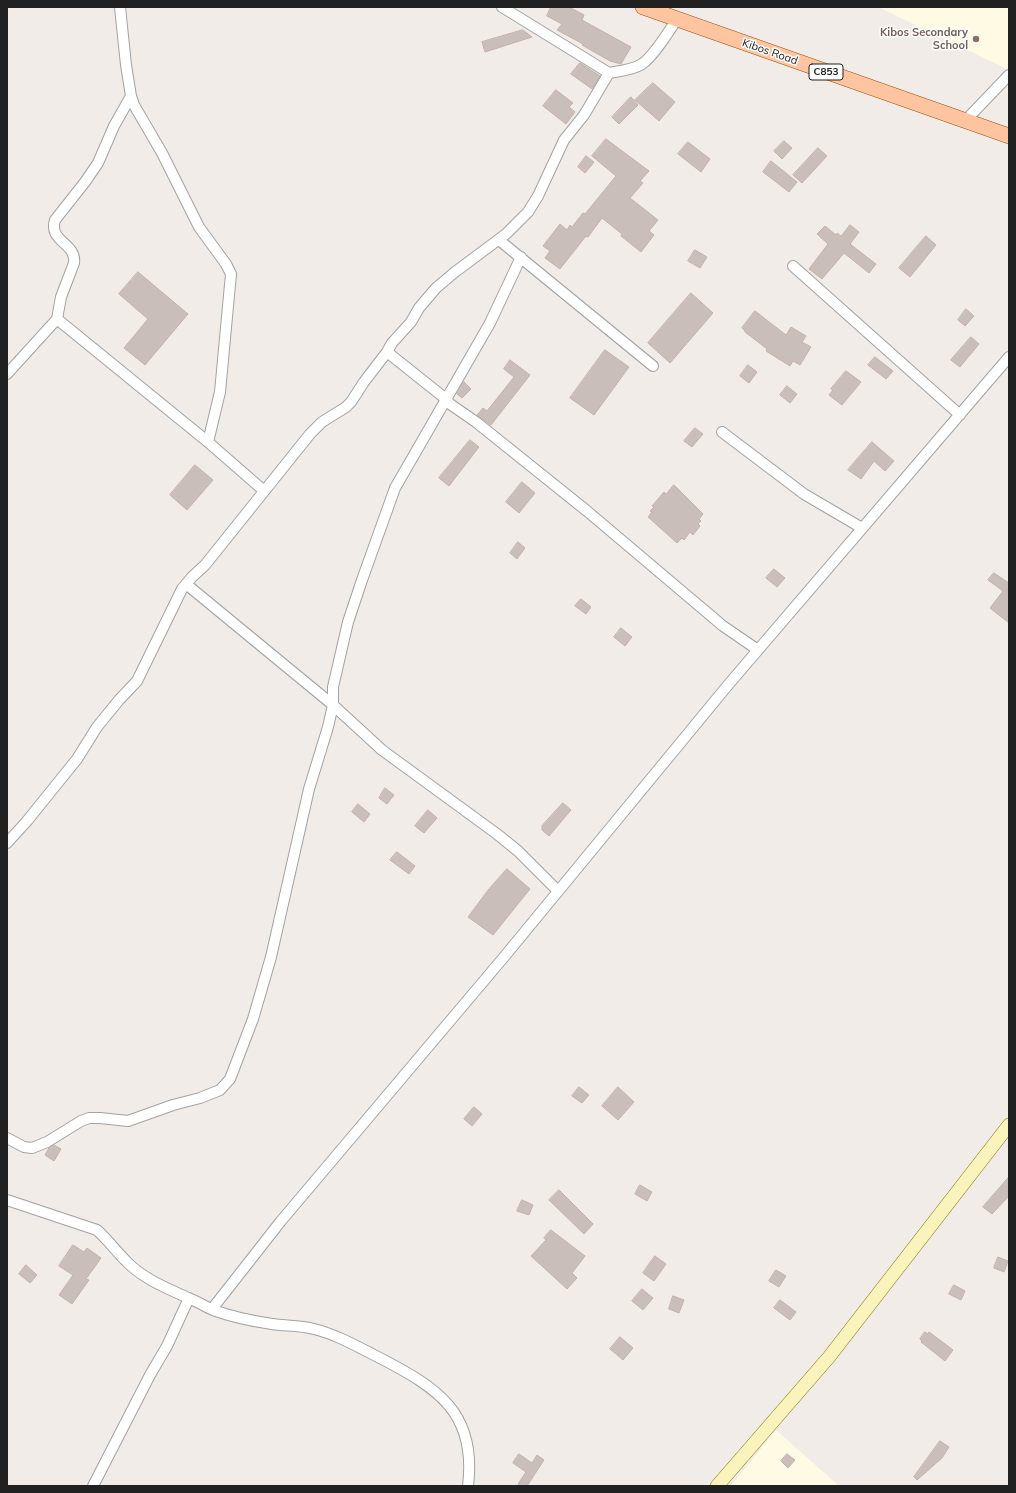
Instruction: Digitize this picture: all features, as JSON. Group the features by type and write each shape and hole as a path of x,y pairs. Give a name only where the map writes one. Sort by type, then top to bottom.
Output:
{"main road":[{"name":"Kibos Road","path":"643,7 1009,136"},
{"path":"717,1486 829,1357 1009,1125"}],"street":[{"path":"120,7 131,96 137,111 162,154 199,227 226,264 231,274 220,392 208,442"},
{"path":"502,7 609,73 633,68 642,64 649,57 677,19"},
{"path":"7,842 27,821 77,759 97,727 137,681 182,589 205,566 263,490 322,422 346,407 351,402 392,343 411,322 418,308 436,288 518,224 531,207 541,189 564,140 584,115 609,73"},
{"path":"965,121 1009,75"},
{"path":"7,374 57,319 61,297 75,258 73,252 54,232 53,227 55,220 98,163 114,126 131,96"},
{"path":"499,240 653,366"},
{"path":"7,1138 24,1147 32,1148 47,1142 81,1121 89,1118 128,1121 220,1090 230,1079 253,1019 271,957 302,816 328,727 333,705 333,687 348,622 395,488 490,324 521,258"},
{"path":"793,266 960,415"},
{"path":"57,319 208,442 263,490"},
{"path":"387,352 446,399 450,404 476,422 587,511 723,626 758,650"},
{"path":"212,1309 281,1221 504,957 758,650 1009,357"},
{"path":"722,432 804,494 862,528"},
{"path":"186,584 333,705 382,750 518,851 558,891"},
{"path":"7,1200 97,1230 106,1238 126,1262 158,1285 212,1309 239,1318 270,1324 312,1328 337,1336 411,1374 430,1387 453,1411 460,1422 466,1434 470,1468 468,1486"},
{"path":"93,1486 150,1375 167,1346 189,1298"}],"shaded area":[{"name":"Kibos Secondary School","path":"878,7 1009,7 1009,70"},
{"path":"776,1430 839,1486 731,1486"}],"building":[{"path":"551,7 569,7 584,15 582,20 631,47 621,64 610,61 557,30 562,24 547,16"},
{"path":"523,30 532,37 485,52 482,42"},
{"path":"580,63 600,76 592,89 571,74"},
{"path":"653,83 675,102 659,121 635,100"},
{"path":"556,90 573,103 569,107 575,112 566,124 543,106"},
{"path":"631,97 638,105 619,124 612,117"},
{"path":"606,139 649,171 640,181 643,183 630,198 658,220 649,231 654,235 641,252 602,218 588,237 586,236 560,269 545,258 550,251 543,246 560,224 567,230 570,225 572,227 583,213 585,214 616,176 592,156"},
{"path":"784,141 792,148 782,159 774,151"},
{"path":"688,142 710,159 701,172 678,154"},
{"path":"818,148 827,156 802,183 793,175"},
{"path":"586,156 594,162 585,173 578,167"},
{"path":"771,161 797,182 789,192 763,172"},
{"path":"850,225 859,232 850,244 876,264 869,273 844,253 822,279 809,269 828,244 817,234 825,226 836,235 837,233 841,236"},
{"path":"926,236 936,245 910,277 899,268"},
{"path":"695,250 707,257 700,268 688,261"},
{"path":"138,272 188,314 145,365 124,348 148,319 119,294"},
{"path":"691,293 713,313 670,363 648,343"},
{"path":"966,309 974,316 965,326 958,320"},
{"path":"755,311 786,335 791,327 806,336 802,342 811,347 800,365 793,361 790,366 766,351 767,349 745,332 742,328"},
{"path":"971,337 979,344 960,367 951,360"},
{"path":"605,350 629,367 594,415 570,398"},
{"path":"875,357 893,371 886,379 868,365"},
{"path":"510,360 530,375 491,425 477,415 483,408 487,411 514,377 504,369"},
{"path":"748,365 757,372 749,383 740,376"},
{"path":"846,371 861,382 842,405 829,395 833,390 831,389"},
{"path":"464,382 471,389 462,398 457,394"},
{"path":"787,386 797,394 790,403 780,395"},
{"path":"695,428 703,434 692,447 684,441"},
{"path":"470,440 479,447 449,486 439,478"},
{"path":"872,442 894,461 885,471 874,461 861,479 848,470"},
{"path":"195,465 213,480 187,510 170,495"},
{"path":"522,482 535,493 519,513 506,502"},
{"path":"674,485 703,514 699,519 701,521 698,524 700,526 693,535 690,532 684,540 682,538 677,543 648,517 652,512 650,511 654,507 652,506 664,492 666,494"},
{"path":"518,542 525,548 517,559 510,553"},
{"path":"774,569 785,578 777,587 766,578"},
{"path":"994,573 1009,583 1009,623 990,608 1003,591 988,580"},
{"path":"581,599 591,607 586,614 575,606"},
{"path":"621,628 632,637 625,646 614,637"},
{"path":"385,788 394,795 387,804 379,798"},
{"path":"563,803 571,810 549,836 542,830 542,826"},
{"path":"358,804 370,814 364,822 352,812"},
{"path":"428,810 437,818 424,833 415,826"},
{"path":"397,852 415,866 409,874 390,860"},
{"path":"507,869 530,889 493,935 468,917 489,889"},
{"path":"579,1087 589,1095 582,1103 572,1096"},
{"path":"618,1087 634,1102 618,1120 602,1106"},
{"path":"474,1107 482,1114 472,1126 464,1119"},
{"path":"54,1145 61,1149 54,1161 45,1155 49,1148"},
{"path":"1009,1177 1009,1196 992,1214 983,1207"},
{"path":"640,1185 652,1192 647,1201 635,1194"},
{"path":"559,1190 593,1224 584,1234 549,1200"},
{"path":"522,1200 533,1205 529,1215 517,1211"},
{"path":"551,1230 585,1256 572,1273 577,1278 567,1289 531,1256 546,1240 544,1238"},
{"path":"73,1245 84,1252 87,1248 101,1258 86,1279 89,1280 72,1304 59,1295 73,1275 59,1266"},
{"path":"655,1256 666,1264 654,1281 643,1273"},
{"path":"998,1257 1008,1261 1004,1272 994,1268"},
{"path":"26,1265 37,1275 30,1283 19,1274"},
{"path":"776,1270 786,1276 779,1287 769,1281"},
{"path":"954,1285 965,1291 961,1300 949,1294"},
{"path":"642,1289 653,1298 643,1310 632,1301"},
{"path":"673,1296 684,1300 679,1313 669,1309"},
{"path":"780,1300 796,1312 790,1320 774,1308"},
{"path":"925,1332 928,1334 929,1332 953,1350 945,1361 921,1342 922,1341 920,1339"},
{"path":"620,1337 633,1348 623,1360 610,1349"},
{"path":"940,1441 949,1447 942,1458 917,1480 914,1477"},
{"path":"519,1454 532,1463 537,1455 544,1460 527,1486 521,1486 518,1484 526,1472 513,1463"},
{"path":"787,1454 795,1460 788,1468 781,1461"}],"place":[{"name":"Kibos Secondary School","path":"976,39"}]}
